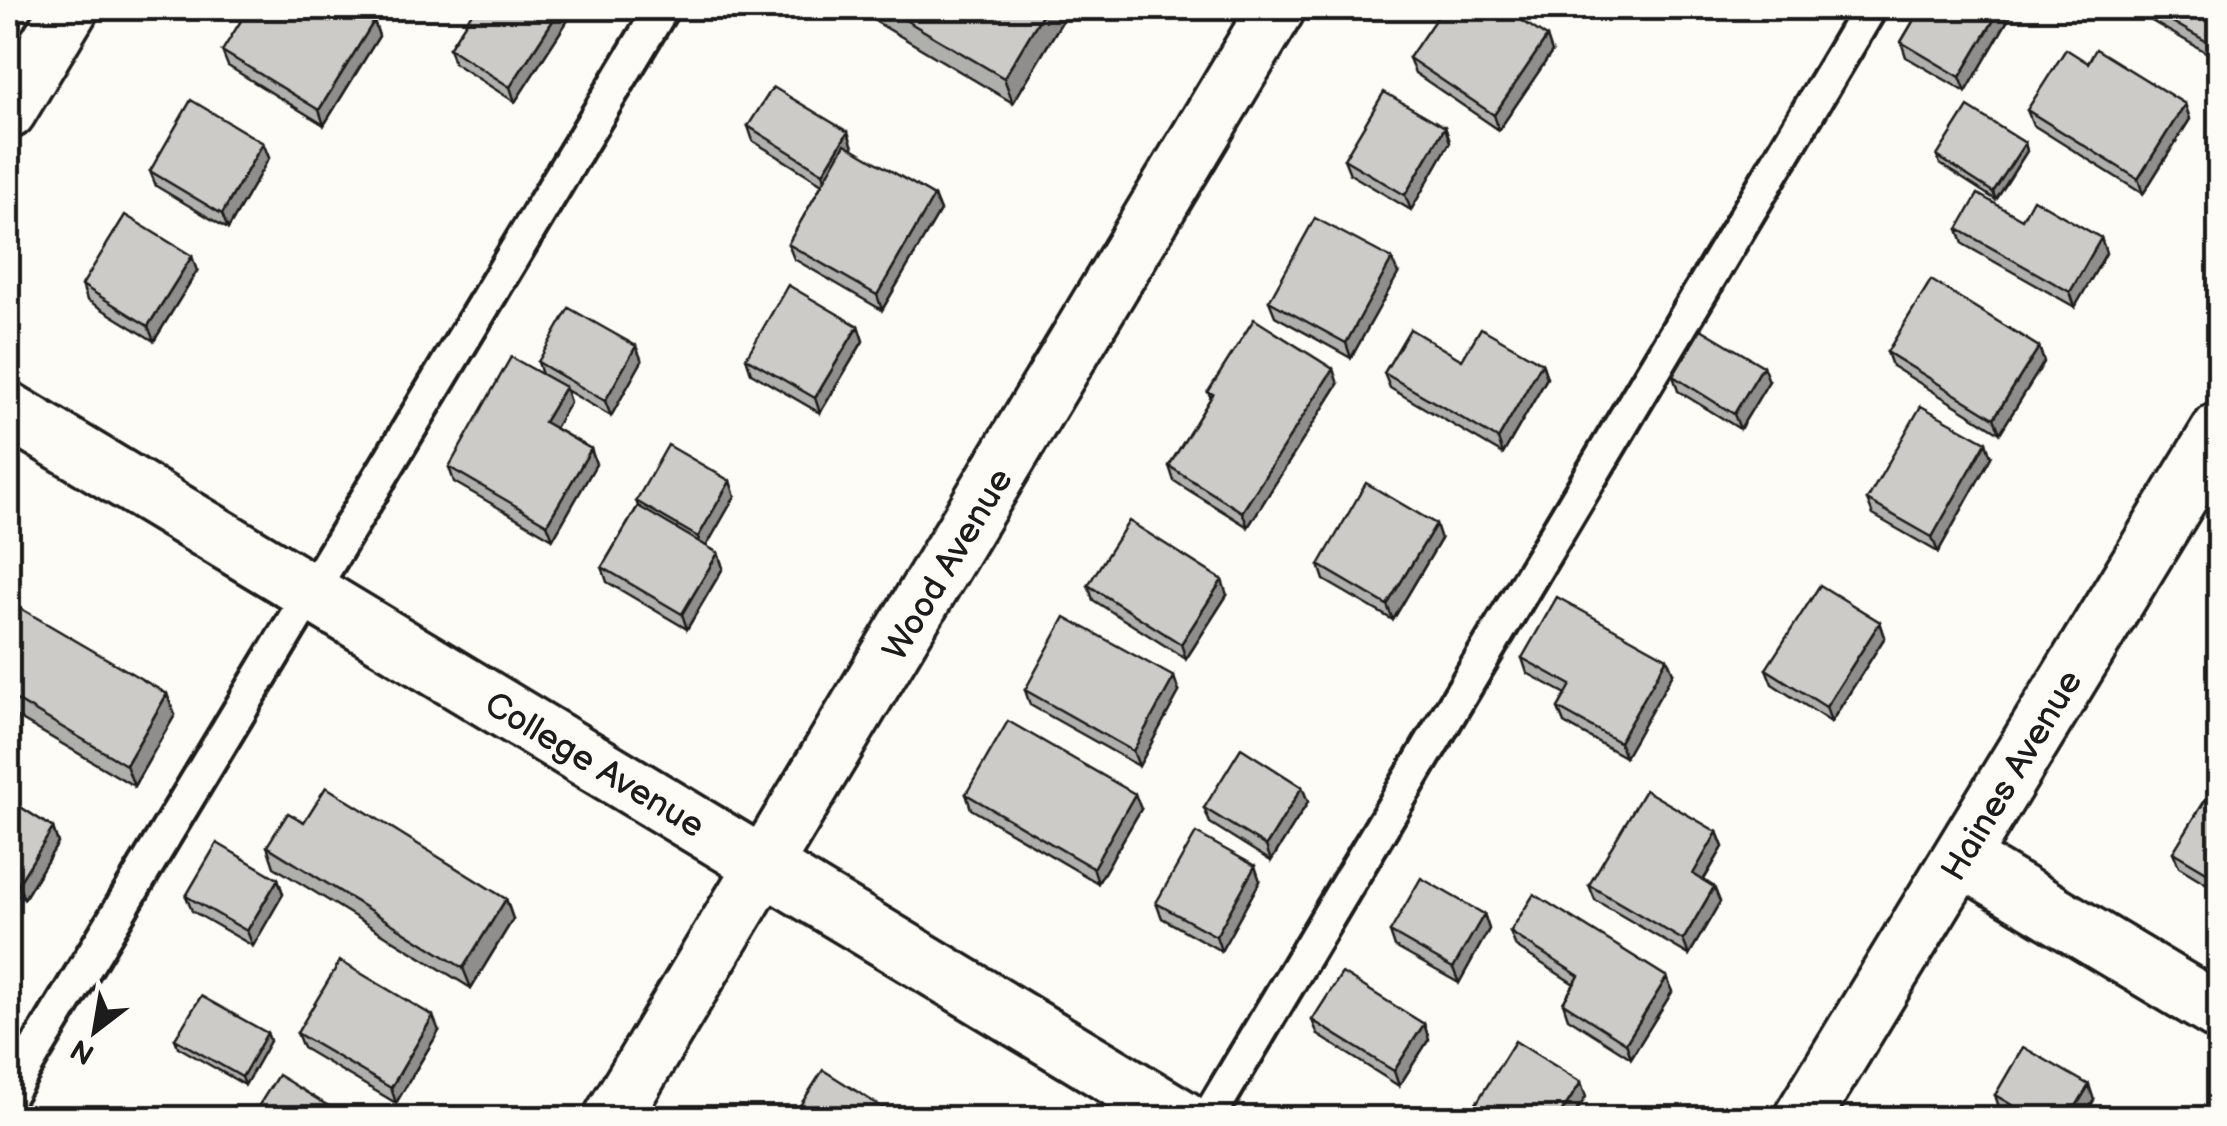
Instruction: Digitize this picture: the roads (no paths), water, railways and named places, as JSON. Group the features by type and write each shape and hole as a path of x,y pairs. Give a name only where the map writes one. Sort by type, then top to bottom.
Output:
{"street":[{"path":"8,111 70,8"},
{"name":"Wood Avenue","path":"612,1118 766,868 1277,8"},
{"name":"College Avenue","path":"8,410 1182,1118"},
{"name":"Haines Avenue","path":"1802,1118 2220,430"},
{"path":"1961,858 2220,1013"}],"lane":[{"path":"8,1096 662,8"},
{"path":"1208,1118 1870,8"}]}
